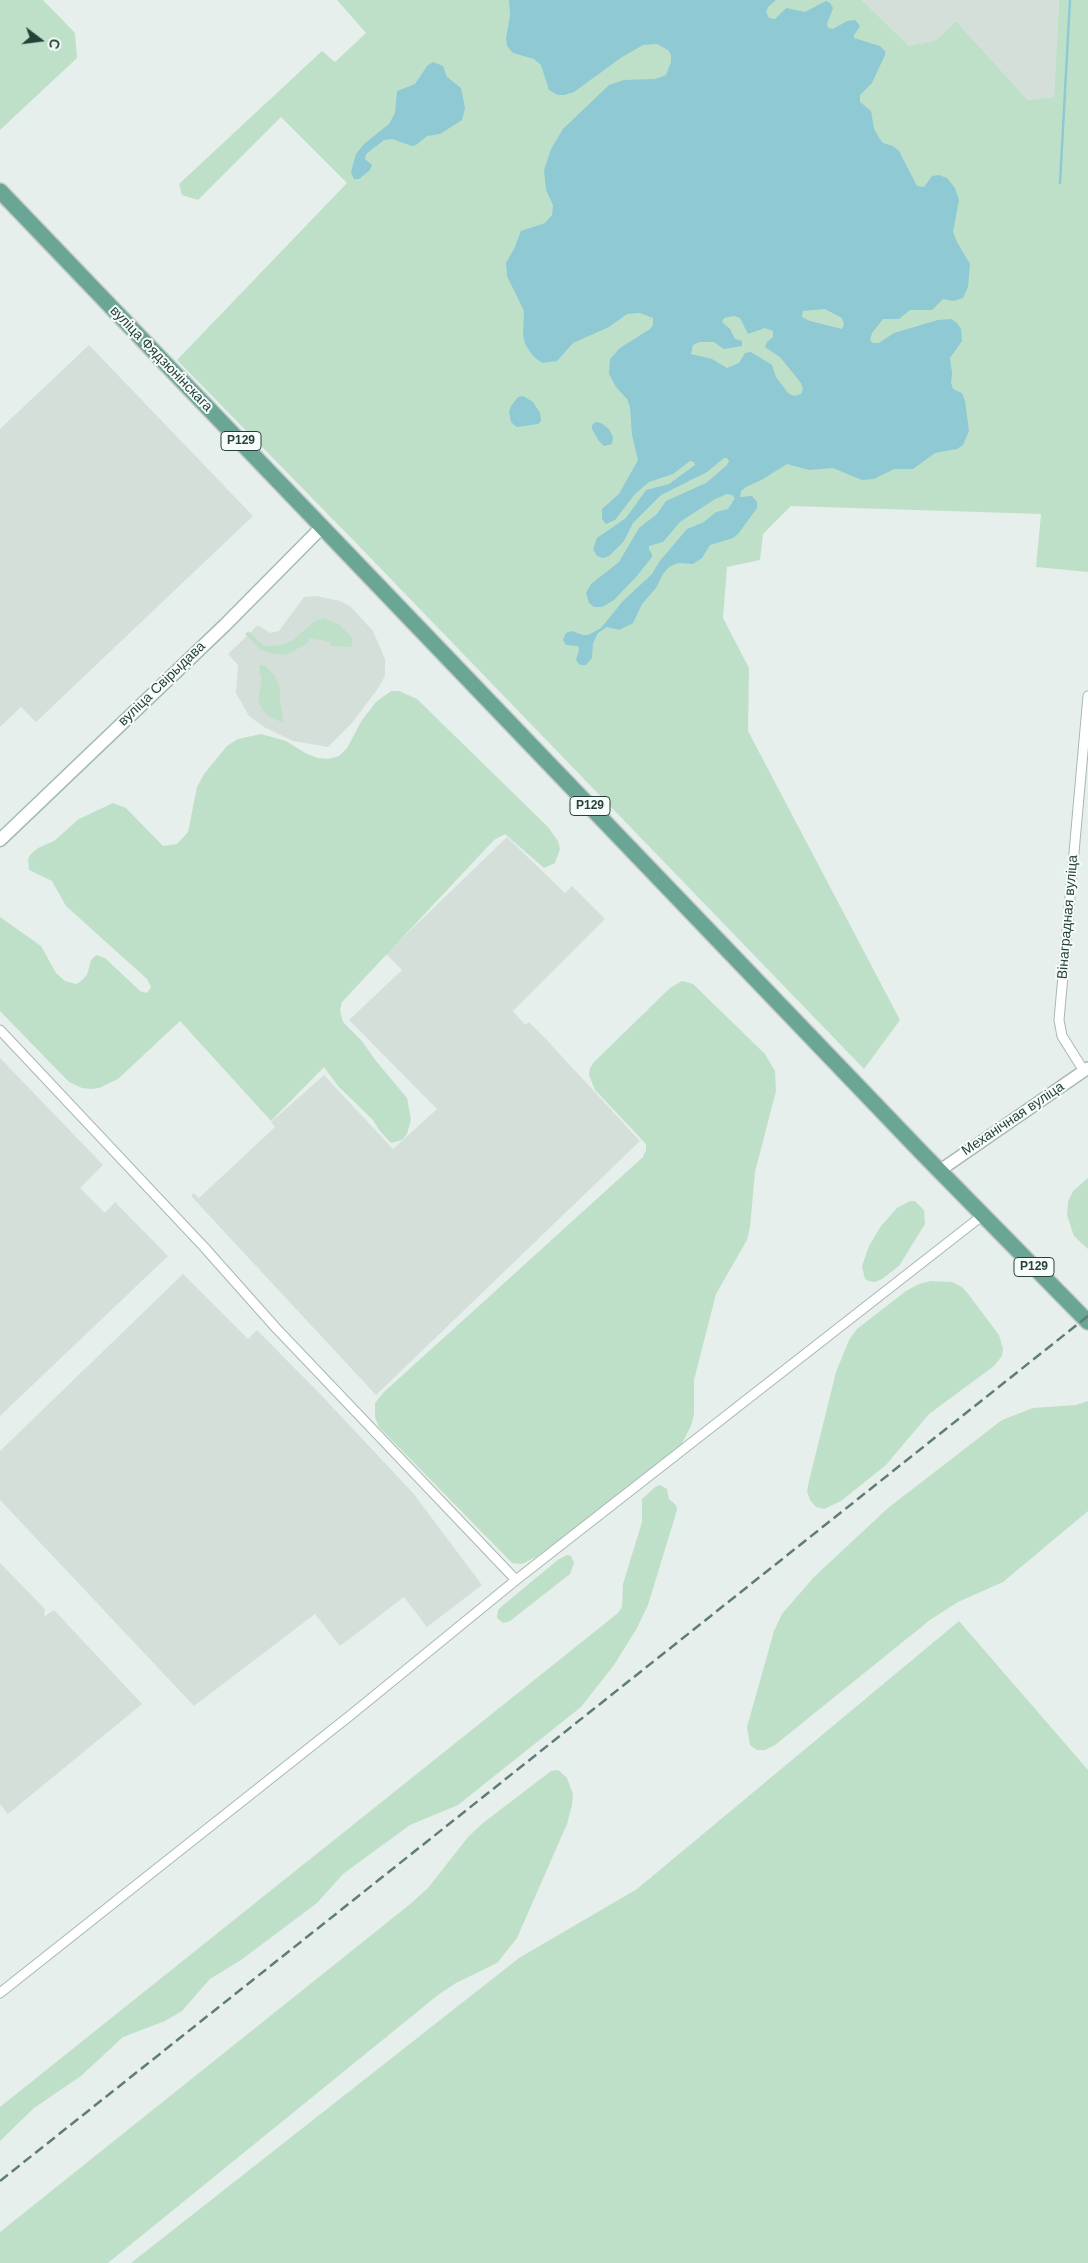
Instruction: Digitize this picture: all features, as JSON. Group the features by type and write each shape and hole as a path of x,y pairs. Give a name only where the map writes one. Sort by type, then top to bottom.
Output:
{"main road":[{"name":"вуліца Фядзюнінскага","path":"0,191 322,527"},
{"name":"вуліца Свірыдава","path":"0,840 225,624 322,527"},
{"name":"Р129","path":"322,527 939,1171 1088,1322"}],"street":[{"name":"Вінаградная вуліца","path":"1086,1069 1062,1036 1059,1020 1088,696"},
{"path":"0,1030 204,1246 271,1322 516,1580"},
{"name":"Механічная вуліца","path":"939,1171 1086,1069"},
{"path":"0,1993 352,1714 516,1580 983,1215"}],"shaded area":[{"path":"862,0 1059,0 1054,97 1028,100 956,21 936,40 909,46"},
{"path":"89,345 253,516 36,722 21,707 0,727 0,429"},
{"path":"316,596 340,601 350,606 373,631 385,659 385,676 379,687 352,723 328,747 293,741 264,727 249,716 236,693 238,665 228,654 258,625 270,633 279,631 304,597"},
{"path":"507,837 565,893 572,886 605,919 513,1011 525,1025 529,1022 543,1036 640,1141 376,1395 191,1196 194,1193 199,1198 275,1127 271,1122 324,1075 393,1149 437,1109 349,1020 402,970 386,954"},
{"path":"0,1058 103,1165 80,1188 105,1213 115,1202 168,1256 0,1416"},
{"path":"183,1274 248,1339 257,1330 322,1396 413,1493 482,1585 427,1627 404,1597 340,1646 315,1614 194,1706 0,1500 0,1451"},
{"path":"0,1563 45,1609 44,1617 54,1610 142,1704 8,1814 0,1804"}],"green space":[{"path":"0,0 43,0 75,33 77,58 0,130"},
{"path":"337,0 862,0 909,46 936,40 956,21 1028,100 1054,97 1059,0 1088,0 1088,572 1036,567 1041,514 791,506 763,534 760,560 727,567 723,618 749,668 748,731 900,1020 864,1069 177,360 347,183 281,117 198,200 182,195 179,184 322,51 335,62 366,33"},
{"path":"323,618 339,624 353,639 351,647 330,646 331,642 310,638 308,643 286,655 273,654 261,650 245,634 248,631 264,646 282,645 292,641 315,621"},
{"path":"260,665 264,665 275,676 280,688 284,723 269,717 262,709 258,700 262,678 259,673"},
{"path":"391,691 399,691 417,699 548,827 558,841 560,849 555,863 544,868 505,834 494,840 342,1002 340,1010 343,1022 361,1040 407,1098 411,1119 407,1134 402,1140 391,1143 373,1120 338,1086 324,1067 271,1121 180,1021 118,1079 99,1088 91,1089 82,1088 69,1082 0,1011 0,917 41,946 56,973 65,981 76,984 80,982 87,975 91,960 96,955 105,958 140,991 147,993 151,987 147,979 66,906 52,881 29,870 28,859 30,855 38,848 54,841 79,819 113,803 126,808 163,846 177,844 188,832 197,787 204,774 227,746 238,739 261,734 286,741 307,754 318,758 328,759 339,756 347,748 362,720 376,702"},
{"path":"682,981 693,984 765,1054 775,1071 776,1091 755,1172 747,1240 716,1294 694,1380 694,1414 691,1426 680,1447 538,1556 522,1564 512,1563 379,1427 375,1417 375,1403 384,1392 643,1157 646,1144 595,1090 589,1075 590,1068 670,988"},
{"path":"1088,1178 1088,1249 1074,1236 1067,1215 1068,1202 1073,1191"},
{"path":"910,1201 915,1201 924,1210 925,1224 899,1266 875,1282 865,1279 862,1266 869,1246 881,1226 897,1208"},
{"path":"931,1281 952,1282 962,1287 999,1335 1003,1349 1002,1356 994,1366 929,1414 886,1465 841,1501 824,1509 816,1507 810,1500 807,1491 836,1372 849,1340 857,1329 906,1291 919,1284"},
{"path":"1088,1401 1088,1511 1003,1582 958,1602 930,1620 775,1745 765,1750 757,1750 750,1745 747,1727 774,1631 782,1614 814,1577 888,1508 1002,1420 1033,1408 1076,1405"},
{"path":"660,1485 667,1489 669,1499 676,1505 677,1510 648,1605 637,1628 614,1665 581,1707 458,1805 410,1825 343,1874 317,1903 241,1960 210,1979 182,2011 165,2021 123,2037 81,2076 34,2108 0,2141 0,2107 618,1613 622,1607 623,1584 642,1522 642,1499"},
{"path":"567,1555 571,1556 574,1563 570,1574 510,1621 503,1623 497,1618 498,1610 502,1606 559,1559"},
{"path":"959,1621 1088,1770 1088,2263 131,2263 519,1958 637,1889"},
{"path":"558,1770 567,1778 573,1794 567,1824 517,1938 497,1963 456,1983 438,1995 108,2263 0,2263 0,2232 409,1905 428,1888 468,1837 483,1823 551,1771"}],"water":[{"path":"509,0 776,0 768,7 766,12 769,18 775,19 786,8 805,12 826,1 830,3 833,8 827,24 828,28 833,29 847,21 855,20 860,26 854,38 880,46 885,51 885,55 872,83 860,95 860,102 871,111 874,129 883,143 893,146 899,151 917,186 924,187 932,176 939,175 947,178 955,188 959,200 953,232 970,264 968,287 963,298 954,301 943,299 932,310 910,310 899,319 883,319 872,333 870,340 873,343 879,343 894,333 938,320 951,319 957,323 961,329 962,341 950,358 951,383 953,389 962,393 965,401 969,431 963,445 957,449 935,453 913,469 894,469 874,479 862,480 833,468 809,470 787,464 746,487 741,491 740,497 752,496 757,502 757,508 738,534 733,538 710,545 702,558 693,564 678,563 669,567 656,588 642,604 633,623 619,630 607,627 598,633 593,643 592,658 586,665 580,665 576,660 579,650 578,646 566,645 563,640 566,633 572,631 588,635 601,628 623,601 652,574 659,562 687,529 704,522 716,512 728,509 735,498 727,494 715,499 680,522 663,542 649,546 652,557 614,600 602,607 594,607 589,603 586,593 591,584 619,562 639,528 657,514 666,501 706,483 727,465 729,461 727,458 724,458 707,472 661,495 633,523 624,541 609,556 603,558 597,556 593,549 597,538 626,518 646,490 669,484 695,465 694,462 690,461 673,474 649,482 635,494 615,520 606,524 602,519 602,509 619,494 638,460 632,435 630,407 627,399 616,387 609,374 610,359 620,348 650,329 653,325 653,318 640,313 627,314 609,327 573,343 557,361 542,363 533,356 525,344 523,334 524,311 507,276 506,263 521,231 545,223 552,215 553,205 546,190 544,170 551,149 563,129 609,85 624,80 655,79 666,75 671,62 671,55 668,50 657,44 643,45 622,57 574,92 558,95 549,90 541,65 534,59 513,53 507,46 506,38 510,16","holes":["825,309 842,318 844,324 842,329 810,321 802,317 803,311","734,316 740,318 748,334 765,328 773,331 773,337 767,342 765,347 780,357 801,383 803,389 801,394 794,396 788,393 776,377 772,365 751,352 745,353 739,363 727,368 712,359 691,354 693,345 699,342 714,342 724,349 742,346 742,341 735,339 730,329 722,322 724,318"]},
{"path":"433,62 443,66 447,77 461,88 465,108 462,120 440,134 427,136 416,145 412,146 392,139 384,140 366,154 365,159 372,165 370,170 359,179 354,179 351,172 356,154 364,144 389,124 395,113 397,91 415,84 427,66"},
{"path":"523,396 533,402 540,413 541,421 538,424 517,427 511,422 509,412 511,406 518,397"},
{"path":"596,422 609,429 613,437 612,444 604,446 599,441 592,429 592,425"}],"waterway":[{"path":"1060,183 1070,0"}],"railway":[{"path":"0,2181 1088,1316"}]}
